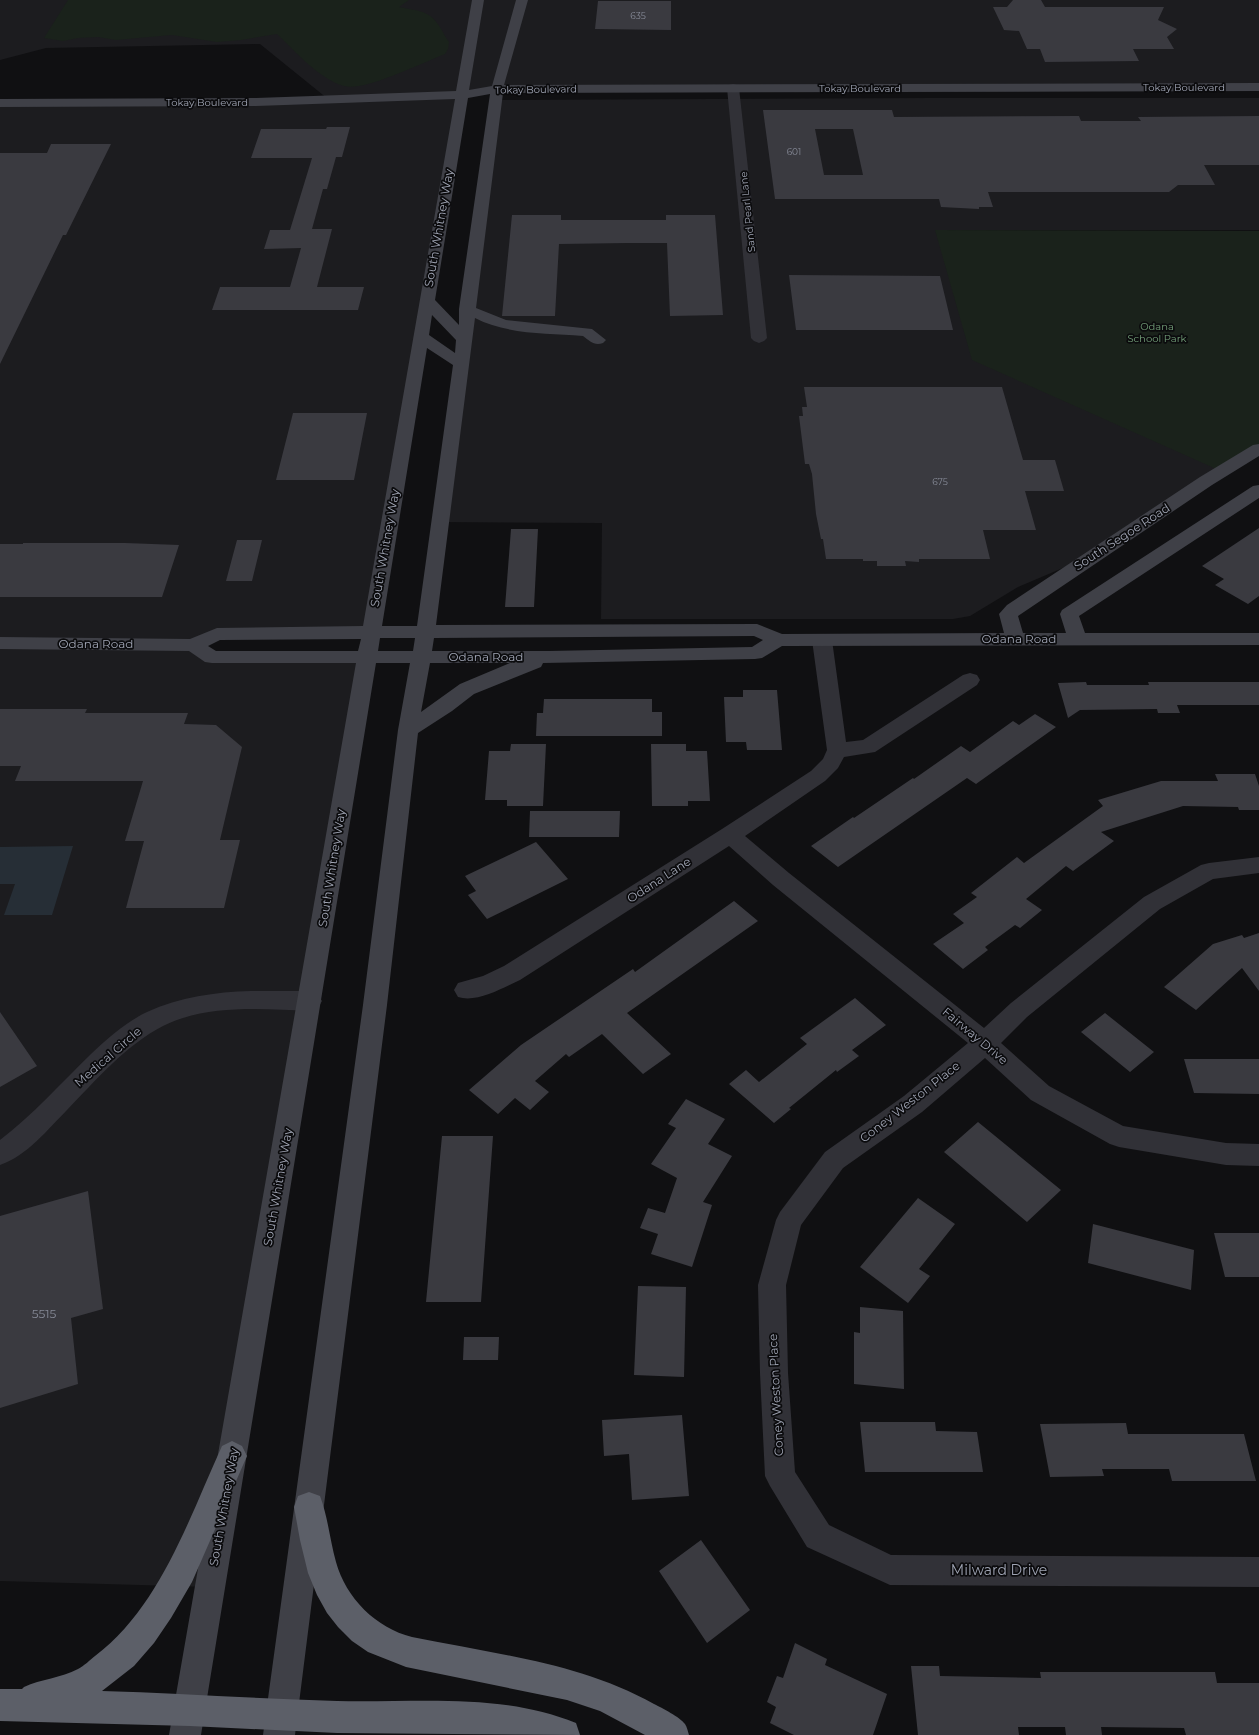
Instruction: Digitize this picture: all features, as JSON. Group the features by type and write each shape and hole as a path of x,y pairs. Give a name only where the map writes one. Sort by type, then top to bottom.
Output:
{"highway":[{"path":"0,1705 55,1694 89,1681 123,1656 143,1632 160,1607 181,1571 232,1456"},
{"path":"309,1506 321,1567 332,1594 348,1615 364,1629 387,1644 406,1651 473,1666 568,1684 618,1703 664,1728 673,1735"},
{"path":"0,1705 188,1722 280,1724 337,1716 456,1716 516,1722 564,1735"}],"main road":[{"name":"South Whitney Way","path":"188,1722 310,1001 366,657 478,0"},
{"path":"280,1724 376,1005 408,730 426,632 467,309 485,189 496,94 522,0"},
{"name":"Tokay Boulevard","path":"0,103 256,102 496,94 1259,87"},
{"name":"Tokay Boulevard","path":"734,93 1259,98"},
{"path":"427,301 464,339"},
{"path":"467,309 494,322 505,325 587,332 598,340"},
{"path":"420,337 460,363"},
{"name":"South Segoe Road","path":"1015,640 1008,614 1014,609 1206,482 1259,449"},
{"path":"1078,639 1069,614 1259,490"},
{"name":"Odana Road","path":"0,643 193,645 217,634 757,630 779,640 1259,639"},
{"name":"Odana Road","path":"193,645 212,657 549,657 755,653 779,640"},
{"path":"408,730 467,690 512,670 549,657"}],"street":[{"name":"Sand Pearl Lane","path":"734,93 759,338"},
{"path":"822,640 836,750 868,746 970,680"},
{"name":"Odana Lane","path":"466,990 488,984 512,974 730,835 818,776 831,763 836,750"},
{"name":"Fairway Drive","path":"730,835 781,879 985,1043 1040,1093 1119,1136 1226,1154 1259,1155"},
{"name":"Coney Weston Place","path":"780,1476 774,1373 772,1285 789,1220 834,1160 913,1104 985,1043 1019,1010 1152,903 1209,871 1259,865"},
{"name":"Medical Circle","path":"0,1154 18,1142 37,1125 78,1083 126,1039 154,1020 191,1007 223,1001 310,1001"},
{"name":"Milward Drive","path":"780,1476 818,1536 890,1570 1259,1572"}],"shaded area":[{"path":"0,0 1259,0 1259,87 497,89 460,97 371,632 217,634 193,645 212,657 366,657 210,1587 0,1581 0,103 328,99 260,44 46,48 0,60"},
{"path":"1259,98 1259,230 935,230 1223,472 1098,553 1018,587 970,616 953,619 601,619 602,523 436,522 495,100"},
{"path":"73,846 52,915 4,915 15,884 0,884 0,847"}],"green space":[{"path":"68,0 409,0 399,7 420,11 430,15 439,25 449,42 448,49 445,54 379,81 353,87 344,86 335,82 317,71 277,34 217,42 172,35 116,40 98,37 78,38 63,41 44,38"},
{"name":"Odana School Park","path":"935,230 1259,231 1259,449 1223,472 972,360"}],"building":[{"path":"1013,0 1041,0 1045,7 1164,7 1158,20 1177,29 1167,37 1174,49 1133,49 1139,61 1045,62 1040,49 1027,49 1019,31 1004,30 993,7 1007,7"},
{"path":"598,1 671,1 671,30 595,29"},
{"path":"763,110 892,110 894,117 1079,116 1081,121 1141,121 1138,117 1259,116 1259,165 1204,165 1215,185 1178,185 1169,192 988,192 993,207 979,207 979,209 941,207 939,199 775,199","holes":["815,129 853,129 863,175 824,175"]},
{"path":"327,127 350,127 342,157 336,157 327,189 323,189 312,229 332,229 317,287 364,287 358,310 212,310 220,287 290,287 301,248 264,249 270,230 290,230 312,158 251,158 261,129 326,129"},
{"path":"51,144 111,144 66,235 63,235 0,364 0,153 47,153"},
{"path":"512,215 561,215 561,220 666,220 666,215 715,215 723,315 670,316 667,243 627,243 559,244 555,316 502,316"},
{"path":"789,275 940,276 953,330 796,330"},
{"path":"804,387 1002,387 1023,460 1055,460 1064,491 1025,491 1036,530 983,530 990,559 919,559 919,562 905,561 906,566 877,566 877,561 863,561 863,559 826,559 823,539 821,539 816,514 812,474 809,464 805,464 799,416 803,416 802,407 807,407"},
{"path":"293,413 367,413 354,480 276,480"},
{"path":"1259,528 1259,596 1248,604 1215,585 1224,579 1202,566"},
{"path":"511,529 538,529 534,607 505,607"},
{"path":"237,540 262,540 252,581 226,581"},
{"path":"125,543 179,545 162,597 0,597 0,544"},
{"path":"1086,682 1087,685 1149,685 1148,682 1259,682 1259,705 1177,705 1180,713 1158,713 1157,709 1080,710 1068,718 1058,683"},
{"path":"743,690 777,690 782,750 747,750 746,742 726,742 724,697 743,697"},
{"path":"544,699 652,699 652,712 662,712 662,736 536,736 537,713 543,713"},
{"path":"0,709 87,709 85,713 188,713 184,724 216,725 242,747 220,840 240,840 224,908 126,908 144,841 125,841 143,781 15,781 21,766 0,766"},
{"path":"1035,714 1056,727 976,784 967,778 838,867 811,846 853,817 854,818 913,778 914,779 961,746 970,752 1013,721 1019,725"},
{"path":"511,744 546,744 543,806 507,806 507,800 485,800 489,751 510,751"},
{"path":"651,744 686,744 686,751 707,751 710,801 688,801 688,806 652,806"},
{"path":"1215,774 1255,774 1259,786 1259,810 1239,810 1238,807 1183,806 1101,832 1114,841 1073,871 1066,866 1026,899 1042,910 1020,928 1015,925 985,947 988,950 963,969 933,944 964,923 953,914 977,897 971,893 1017,857 1024,863 1103,806 1098,800 1161,781 1218,781"},
{"path":"530,811 620,811 619,837 529,837"},
{"path":"536,842 568,879 487,919 468,895 476,891 465,876"},
{"path":"734,901 758,921 627,1013 671,1054 643,1074 602,1034 569,1057 566,1054 535,1081 549,1092 530,1110 515,1098 498,1114 469,1090 521,1045 633,969 635,972"},
{"path":"1259,933 1259,991 1242,968 1196,1010 1164,987 1213,944 1242,935 1244,938"},
{"path":"855,998 886,1025 852,1050 859,1056 837,1072 836,1070 789,1108 791,1109 774,1123 729,1084 746,1070 759,1082 807,1044 800,1038"},
{"path":"0,1012 37,1066 0,1087"},
{"path":"1105,1013 1154,1052 1130,1072 1081,1032"},
{"path":"1184,1059 1259,1059 1259,1094 1194,1093"},
{"path":"686,1099 725,1119 708,1144 732,1156 703,1202 712,1205 692,1267 651,1254 658,1234 640,1228 648,1208 665,1213 677,1178 651,1164 676,1128 668,1124"},
{"path":"978,1122 1061,1190 1027,1222 944,1152"},
{"path":"442,1136 493,1136 481,1302 426,1302"},
{"path":"88,1191 103,1309 71,1318 78,1384 0,1408 0,1216"},
{"path":"918,1198 955,1224 919,1269 930,1276 908,1303 860,1267"},
{"path":"1093,1224 1194,1250 1191,1290 1088,1263"},
{"path":"1214,1233 1259,1233 1259,1277 1225,1277"},
{"path":"638,1286 686,1287 684,1377 634,1375"},
{"path":"860,1307 903,1311 904,1389 854,1384 854,1332 860,1333"},
{"path":"464,1337 499,1337 498,1360 463,1360"},
{"path":"682,1415 689,1496 632,1500 629,1454 604,1456 602,1420"},
{"path":"860,1422 935,1422 936,1431 977,1432 983,1472 865,1472"},
{"path":"1126,1423 1128,1434 1244,1434 1256,1481 1172,1481 1169,1469 1102,1469 1104,1476 1050,1477 1040,1424"},
{"path":"701,1540 750,1610 707,1643 659,1571"},
{"path":"795,1643 827,1659 825,1665 887,1694 873,1735 794,1735 770,1723 776,1707 767,1702 777,1676 783,1678"},
{"path":"911,1666 939,1666 940,1676 1041,1678 1040,1672 1215,1672 1217,1683 1259,1683 1259,1735 1186,1735 1184,1728 1101,1727 1102,1735 1066,1735 1065,1727 1018,1727 1019,1735 918,1735"}]}
